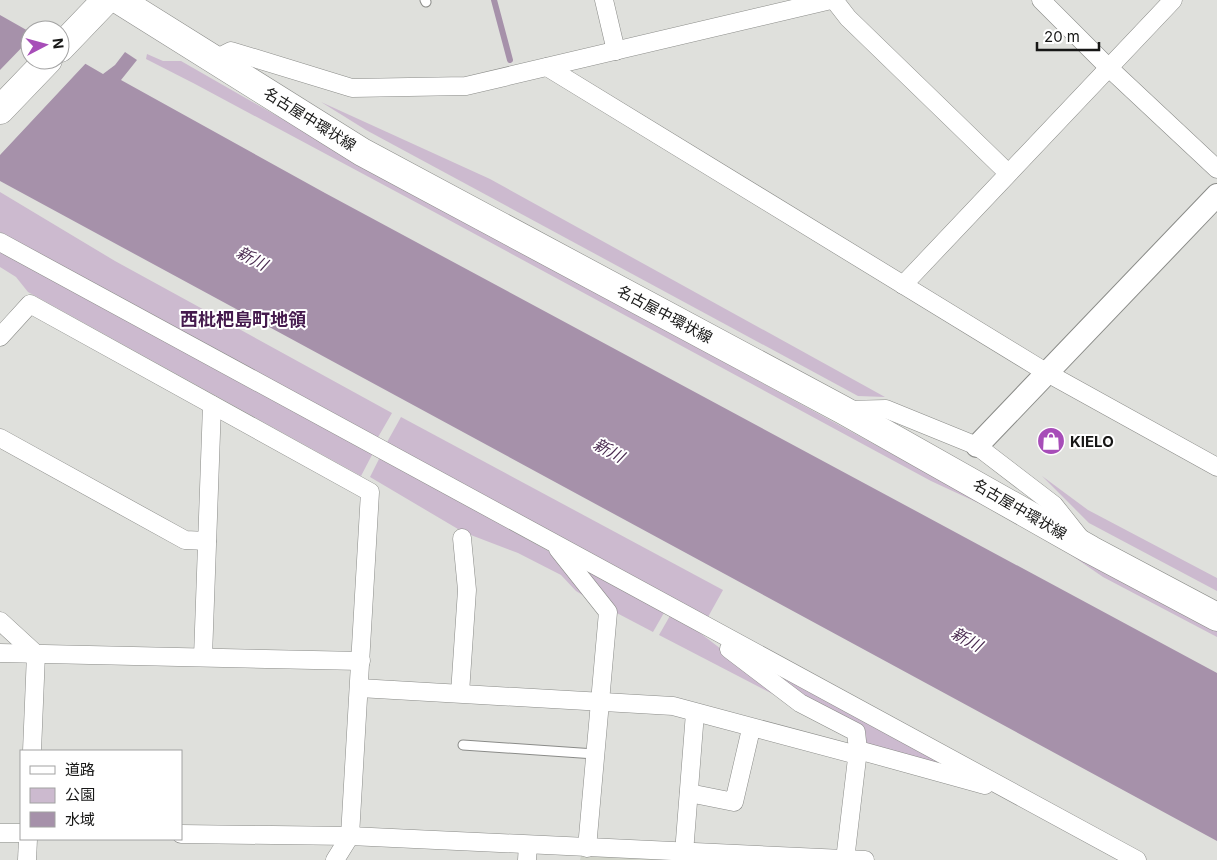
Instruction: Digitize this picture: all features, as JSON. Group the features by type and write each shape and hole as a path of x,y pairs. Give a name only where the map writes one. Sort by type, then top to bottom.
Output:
{"main road":[{"name":"名古屋中環状線","path":"119,0 362,152 843,410 1091,550 1217,617"},
{"path":"70,38 100,6"},
{"path":"0,110 38,70"}],"street":[{"path":"604,0 616,51"},
{"path":"215,59 231,51 352,88 466,86 833,0 848,18 1008,173"},
{"path":"1041,0 1108,67 1217,169"},
{"path":"903,285 1173,0"},
{"path":"547,67 1048,374 1215,462"},
{"path":"977,446 1048,374 1217,195"},
{"path":"0,242 1137,860"},
{"path":"0,337 30,304 370,492 350,836 335,860"},
{"path":"203,657 212,405"},
{"path":"843,410 886,409 977,446 1054,505 1091,550"},
{"path":"0,438 184,540 207,541"},
{"path":"460,693 467,590 462,538"},
{"path":"555,544 608,612 587,848"},
{"path":"687,616 800,703 856,732 857,752 845,859"},
{"path":"0,621 36,654 32,750"},
{"path":"0,653 361,661"},
{"path":"359,688 600,700 673,706 751,729 857,752 1015,793"},
{"path":"684,853 695,713"},
{"path":"689,793 734,802 751,729"},
{"path":"0,832 20,833"},
{"path":"182,834 350,836 527,853 587,848 865,860"},
{"path":"28,840 28,860"}],"lane":[{"path":"463,745 595,754"}],"shaded area":[{"path":"581,856 726,860 580,860"}],"green space":[{"path":"147,54 163,61 181,61 361,164 1002,514 931,481 436,213 146,59"},
{"path":"321,102 490,179 885,397 858,396 366,130"},
{"path":"0,192 115,261 392,413 377,439 0,232"},
{"path":"0,250 373,453 361,476 28,292 16,277 0,267"},
{"path":"401,417 723,590 708,617 386,444"},
{"path":"380,457 552,553 600,606 576,591 561,575 518,553 463,532 370,477"},
{"path":"1042,476 1088,510 1217,578 1217,591 1089,523"},
{"path":"1045,537 1217,628 1217,637 1103,577"},
{"path":"573,562 665,611 653,632 613,611"},
{"path":"671,614 683,620 796,706 659,635"},
{"path":"739,651 968,777 869,746 856,726 801,700"}],"water":[{"name":"新川","path":"0,15 20,26 20,70 70,70 70,55 103,74 115,65 125,52 137,60 121,80 325,193 1217,673 1217,841 0,181"}],"pier":[{"path":"20,49 20,70 70,70 70,52 87,62 0,155 0,70"}],"waterway":[{"path":"494,0 510,60"}],"place":[{"name":"KIELO","path":"1051,441"}],"district":[{"name":"西枇杷島町地領","path":"243,319"}]}
